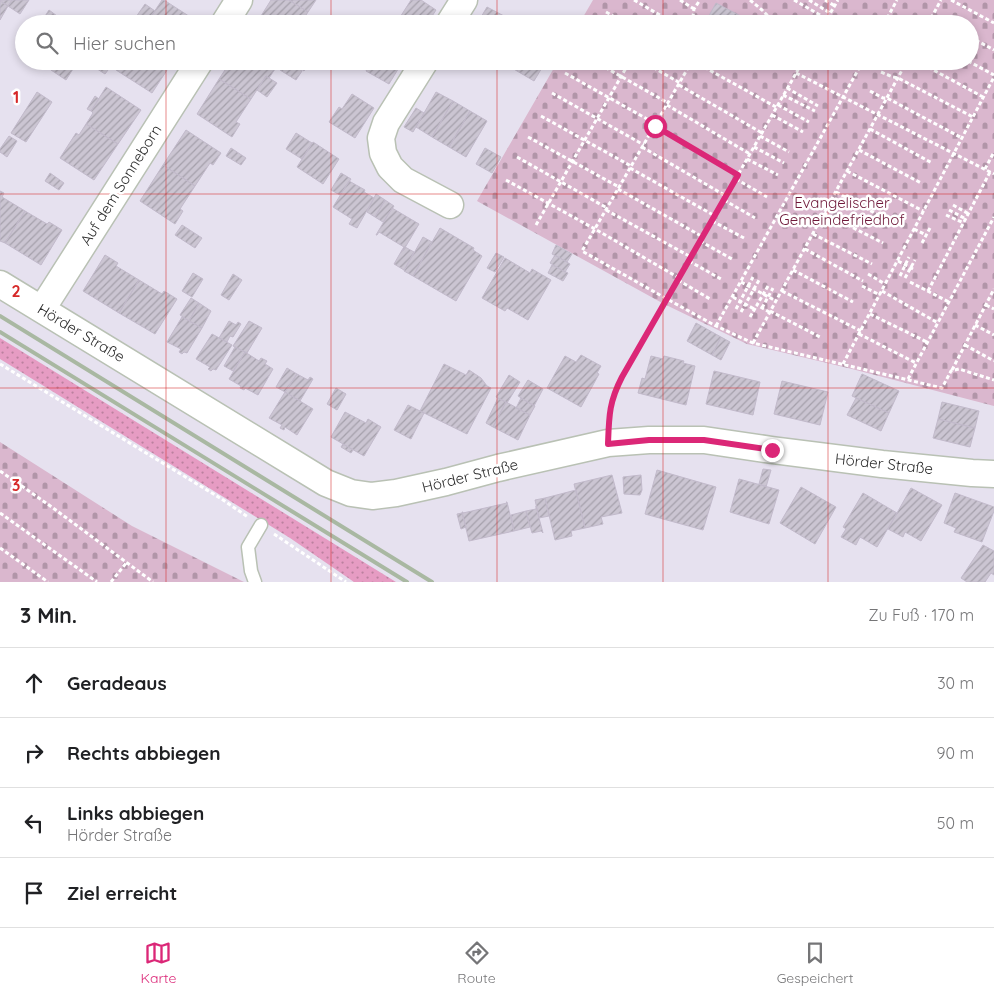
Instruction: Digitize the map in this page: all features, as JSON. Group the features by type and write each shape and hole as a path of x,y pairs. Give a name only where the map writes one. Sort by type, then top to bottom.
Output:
{"street":[{"path":"230,15 239,0"},
{"path":"455,15 464,0"},
{"name":"Auf dem Sonneborn","path":"42,309 194,70"},
{"path":"419,70 386,123 381,138 383,153 390,167 403,180 450,205"},
{"name":"Hörder Straße","path":"0,284 326,483 351,492 372,496 396,493 608,444 649,440 704,440 882,464 994,474"}],"lane":[{"path":"255,582 251,571 248,546 261,525"}],"path":[{"path":"634,0 660,15"},
{"path":"680,0 694,9"},
{"path":"693,15 694,9 700,0"},
{"path":"750,0 767,15"},
{"path":"794,0 816,15"},
{"path":"809,0 830,13 838,0"},
{"path":"825,0 834,6"},
{"path":"889,15 897,0"},
{"path":"933,15 941,0"},
{"path":"951,0 994,23"},
{"path":"606,12 611,15"},
{"path":"979,42 994,50"},
{"path":"843,364 983,97 992,86 994,76 979,67"},
{"path":"610,70 750,154"},
{"path":"536,225 625,70"},
{"path":"656,70 789,152"},
{"path":"688,70 582,251 716,326 753,343 942,388 994,289"},
{"path":"710,70 809,122"},
{"path":"608,444 610,409 614,392 798,70"},
{"path":"716,326 858,70"},
{"path":"753,343 902,70"},
{"path":"934,70 983,97"},
{"path":"881,72 898,78 973,117"},
{"path":"565,73 655,125 767,197"},
{"path":"796,73 992,173 928,291"},
{"path":"787,88 818,106"},
{"path":"870,91 882,98 887,98 962,138"},
{"path":"552,93 726,196"},
{"path":"783,95 815,111"},
{"path":"772,115 803,132"},
{"path":"540,116 715,216"},
{"path":"870,129 932,162"},
{"path":"528,137 703,237"},
{"path":"754,146 784,163"},
{"path":"858,150 921,184"},
{"path":"985,169 994,152"},
{"path":"517,157 561,181 721,279"},
{"path":"747,158 778,175"},
{"path":"847,171 923,211"},
{"path":"506,180 595,229 710,299"},
{"path":"836,192 893,222"},
{"path":"724,200 755,218"},
{"path":"953,205 969,214"},
{"path":"949,210 966,219"},
{"path":"824,213 883,244"},
{"path":"946,214 964,224"},
{"path":"908,380 994,216"},
{"path":"712,221 744,238"},
{"path":"922,243 930,228"},
{"path":"914,229 926,235"},
{"path":"813,234 872,264"},
{"path":"700,241 732,259"},
{"path":"805,249 863,281"},
{"path":"900,276 909,257"},
{"path":"905,278 914,260"},
{"path":"897,261 915,270"},
{"path":"793,270 853,302"},
{"path":"868,274 885,284"},
{"path":"736,309 753,277"},
{"path":"741,312 759,280"},
{"path":"741,282 776,301"},
{"path":"910,282 949,302"},
{"path":"750,316 768,286"},
{"path":"862,286 881,293 938,323"},
{"path":"762,308 773,288"},
{"path":"782,291 916,363"},
{"path":"732,297 754,309"},
{"path":"757,305 820,337"},
{"path":"986,305 994,309"},
{"path":"870,314 927,342"},
{"path":"975,325 994,335"},
{"path":"965,345 994,361"},
{"path":"0,364 220,498 346,582"},
{"path":"951,371 959,369 994,380"},
{"path":"0,471 153,582"},
{"path":"0,514 97,582"},
{"path":"0,548 48,582"},
{"path":"111,582 127,562"}],"shaded area":[{"path":"0,338 396,582 354,582 290,538 0,359"}],"green space":[{"name":"Evangelischer Gemeindefriedhof","path":"593,0 994,0 994,406 747,344 664,304 477,201 553,70 979,70 979,15 584,15"},
{"path":"0,442 132,526 244,582 0,582"}],"building":[{"path":"0,0 12,0 8,6"},
{"path":"12,0 29,0 20,14 8,6"},
{"path":"162,0 164,0 187,15 152,15"},
{"path":"271,0 289,0 308,12 306,15 262,15"},
{"path":"289,0 316,0 308,12"},
{"path":"411,0 421,0 436,10 433,15 401,15"},
{"path":"0,1 8,6 0,20"},
{"path":"716,3 739,15 709,15"},
{"path":"145,4 155,11 152,15 137,15"},
{"path":"487,7 502,15 482,15"},
{"path":"49,10 56,15 46,15"},
{"path":"51,70 72,70 66,80"},
{"path":"99,70 108,70 105,74"},
{"path":"116,70 167,70 152,93"},
{"path":"225,70 274,70 269,78 266,76 251,99 219,79"},
{"path":"280,70 301,70 302,71 296,80"},
{"path":"367,70 398,70 389,84"},
{"path":"518,70 541,70 534,81"},
{"path":"266,76 277,83 267,97 257,90"},
{"path":"219,79 251,99 236,122 240,124 232,137 197,114"},
{"path":"106,87 141,110 118,144 86,124 93,113 91,111"},
{"path":"37,92 52,102 26,142 11,133"},
{"path":"436,92 453,101 432,137 416,127"},
{"path":"352,94 374,108 355,138 329,122 339,107 342,109"},
{"path":"95,96 99,99 91,111 87,109"},
{"path":"453,101 470,111 449,147 432,137"},
{"path":"416,108 424,113 413,132 404,127"},
{"path":"470,111 487,121 466,157 449,147"},
{"path":"86,124 118,144 94,180 60,158 76,133 79,135"},
{"path":"186,130 221,153 213,165 210,163 195,186 163,165"},
{"path":"296,133 312,143 302,159 286,149"},
{"path":"9,136 17,141 7,157 0,152 0,149"},
{"path":"313,142 339,159 323,184 297,167"},
{"path":"231,148 246,158 241,165 226,156"},
{"path":"485,148 501,157 492,173 476,164"},
{"path":"163,165 195,186 180,209 183,211 175,224 140,201"},
{"path":"50,173 64,183 59,190 45,181"},
{"path":"341,173 351,179 340,195 331,190"},
{"path":"349,181 365,190 364,192 374,198 357,228 349,224 352,219 333,207"},
{"path":"0,191 4,193 2,197 25,211 5,243 0,241"},
{"path":"376,194 385,200 375,217 367,212"},
{"path":"385,200 394,206 383,222 375,217"},
{"path":"392,208 419,224 403,251 404,247 379,232 376,235"},
{"path":"25,211 47,224 49,222 62,230 41,265 5,243"},
{"path":"182,225 202,238 195,248 175,235"},
{"path":"440,228 474,248 473,250 482,256 456,301 413,276"},
{"path":"423,237 432,242 413,276 404,271"},
{"path":"556,245 572,254 567,262 552,254"},
{"path":"405,247 414,252 404,270 394,264"},
{"path":"496,253 504,257 495,272 487,268"},
{"path":"105,255 118,263 116,266 139,280 119,313 83,291"},
{"path":"555,255 570,264 565,272 550,263"},
{"path":"505,258 530,273 532,269 551,280 528,320 507,308 505,311 482,298"},
{"path":"552,265 568,273 563,281 548,273"},
{"path":"193,273 203,279 192,297 182,291"},
{"path":"233,274 242,280 229,300 221,295"},
{"path":"139,280 162,294 164,291 177,299 155,334 119,313"},
{"path":"191,298 199,303 189,321 180,315"},
{"path":"199,303 211,311 202,328 189,321"},
{"path":"182,317 202,328 187,353 184,352 182,354 179,352 181,349 167,342"},
{"path":"229,321 236,325 238,322 241,324 233,337 230,336 227,342 219,338"},
{"path":"249,321 262,328 247,353 233,346"},
{"path":"696,323 721,337 712,355 687,341"},
{"path":"212,334 232,345 216,370 213,369 211,371 208,369 210,367 196,359"},
{"path":"721,337 730,342 721,360 712,355"},
{"path":"235,347 245,352 233,371 224,366"},
{"path":"245,352 259,361 261,358 267,361 265,364 273,369 258,395 245,388 244,390 240,388 241,386 229,379"},
{"path":"581,355 601,366 597,373 599,374 581,407 547,388 565,356 576,362"},
{"path":"651,356 663,359 664,356 695,366 686,405 638,393 642,378 645,379"},
{"path":"444,364 466,375 469,370 491,388 467,434 420,411"},
{"path":"287,368 297,374 285,392 276,387"},
{"path":"714,371 760,382 753,415 706,404"},
{"path":"297,374 308,380 310,377 313,379 300,401 285,392"},
{"path":"862,374 899,391 889,413 852,396"},
{"path":"509,375 520,382 507,403 496,397"},
{"path":"528,380 543,389 534,406 518,396"},
{"path":"782,381 828,392 820,425 774,414"},
{"path":"336,388 346,394 337,410 327,404"},
{"path":"285,392 313,409 297,435 285,427 284,430 280,428 282,425 269,418"},
{"path":"498,398 506,402 493,427 486,423"},
{"path":"521,398 535,406 530,415 516,408"},
{"path":"856,398 889,413 881,431 847,415"},
{"path":"506,402 530,415 518,440 493,427"},
{"path":"942,402 979,411 975,428 938,419"},
{"path":"408,405 424,413 411,439 394,430"},
{"path":"345,412 366,423 368,419 381,427 364,456 331,437"},
{"path":"938,419 975,428 970,447 933,438"},
{"path":"343,444 353,450 351,453 341,447"},
{"path":"763,469 771,470 766,487 759,484"},
{"path":"657,470 716,487 703,530 645,514"},
{"path":"612,475 622,513 601,517 603,524 585,528 574,484"},
{"path":"641,475 642,490 640,495 624,494 623,477"},
{"path":"739,479 779,490 769,524 730,512"},
{"path":"801,487 836,507 815,544 780,523"},
{"path":"911,488 942,505 921,541 905,532 903,537 888,529"},
{"path":"576,490 585,528 571,531 572,536 555,540 545,498"},
{"path":"863,493 897,513 877,547 860,537 856,545 841,537 846,529 843,527"},
{"path":"955,493 994,507 982,542 954,532 956,528 944,523"},
{"path":"545,498 549,516 539,518 535,500"},
{"path":"506,502 514,531 469,541 462,512"},
{"path":"536,506 543,533 541,531 532,533 526,511 536,509"},
{"path":"526,511 530,527 514,531 511,515"},
{"path":"462,513 466,527 461,529 457,514"},
{"path":"983,545 994,551 994,575 991,573 985,582 967,582 961,578"}],"railway":[{"path":"0,316 432,582"},
{"path":"0,332 407,582"}],"route":[{"path":"655,126 738,175 614,392 610,409 608,444 649,440 704,440 772,450"}]}
